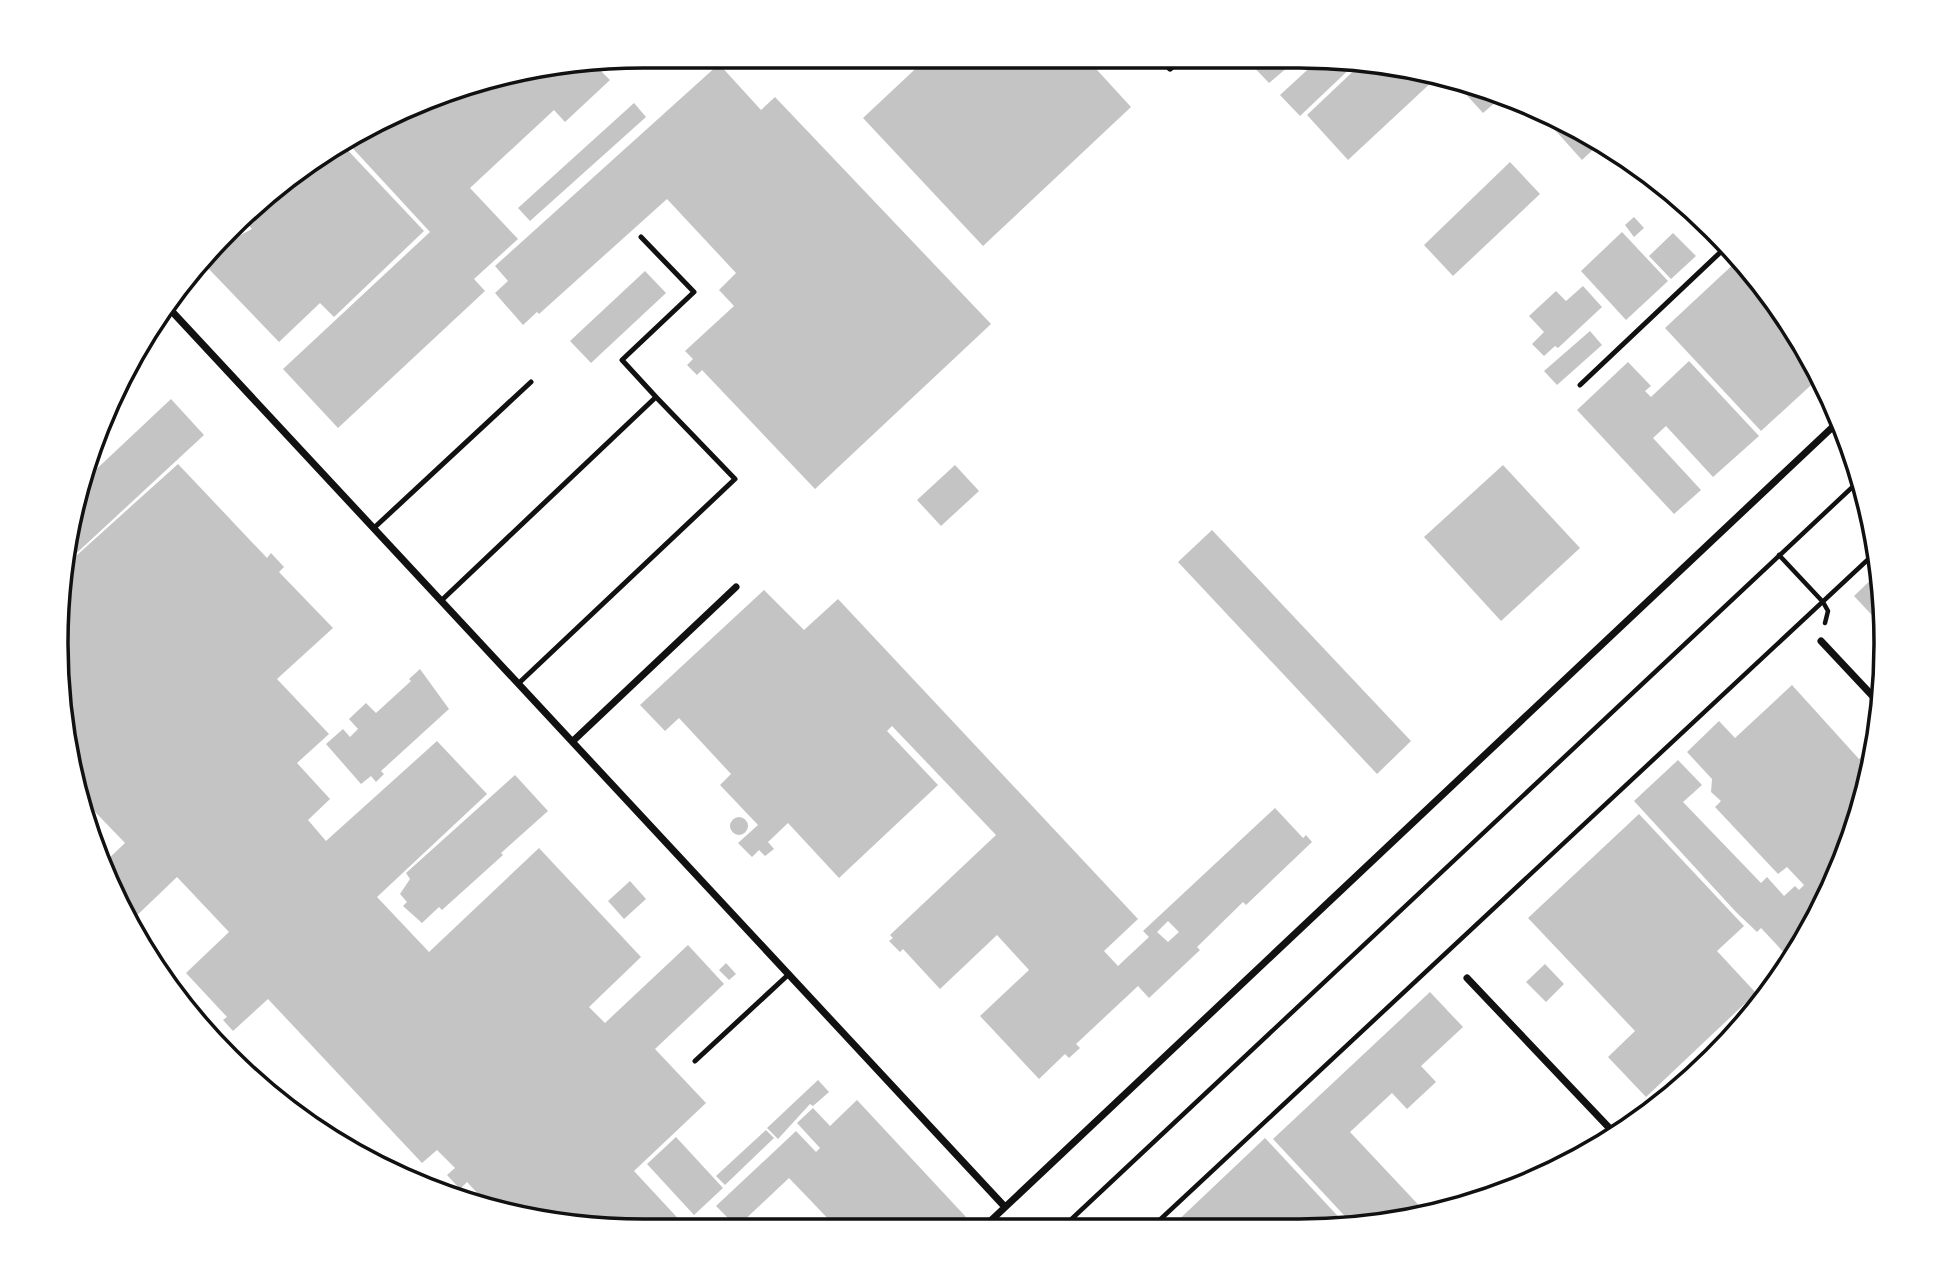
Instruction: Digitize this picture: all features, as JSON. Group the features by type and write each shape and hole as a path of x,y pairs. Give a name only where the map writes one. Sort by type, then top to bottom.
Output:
{"street":[{"path":"173,313 520,682 1005,1207"},
{"path":"992,1219 1832,428"},
{"path":"573,741 736,587"},
{"path":"1821,641 1872,695"},
{"path":"1467,978 1609,1128"}],"lane":[{"path":"520,682 736,479 622,360 694,292 641,237"},
{"path":"1580,384 1720,253"},
{"path":"375,527 531,382"},
{"path":"443,600 656,397"},
{"path":"695,1061 789,974"}],"path":[{"path":"1072,1219 1852,488"},
{"path":"1779,555 1823,602 1828,611 1821,641"},
{"path":"1161,1219 1868,560"}],"building":[{"path":"715,68 723,68 761,110 775,97 991,324 815,489 702,370 697,375 687,365 693,359 685,351 734,306 719,290 736,273 667,199 539,314 537,312 523,325 495,293 508,281 495,266"},
{"path":"916,68 1095,68 1131,107 983,246 863,118"},
{"path":"1255,68 1287,68 1269,83"},
{"path":"1309,68 1348,70 1300,116 1280,95"},
{"path":"600,70 610,80 565,122 554,110 470,188 518,239 474,279 485,291 338,428 283,369 430,232 352,148 423,112 495,88 531,79"},
{"path":"1354,71 1430,84 1348,160 1307,115"},
{"path":"1465,94 1494,103 1483,113"},
{"path":"634,103 646,117 530,221 518,208"},
{"path":"1553,128 1593,149 1582,160"},
{"path":"348,150 424,231 334,317 320,303 279,342 208,268 237,237 252,229 249,225 293,187"},
{"path":"1510,162 1540,194 1453,276 1424,245"},
{"path":"1634,217 1644,228 1634,237 1625,225"},
{"path":"1622,232 1668,281 1626,320 1581,271"},
{"path":"1673,233 1696,256 1671,279 1649,256"},
{"path":"1732,265 1777,324 1812,385 1761,431 1665,328"},
{"path":"645,271 666,293 591,363 570,341"},
{"path":"1583,286 1602,307 1558,348 1555,346 1544,356 1532,344 1544,332 1529,316 1556,291 1566,301"},
{"path":"1590,331 1602,345 1557,385 1544,371"},
{"path":"1689,361 1759,436 1713,477 1666,426 1653,438 1701,490 1674,514 1577,410 1628,362 1651,386 1645,391 1651,397"},
{"path":"171,399 204,435 75,554 96,470"},
{"path":"178,464 267,558 271,553 284,567 279,572 333,628 277,679 329,734 297,763 330,799 308,820 326,841 437,741 487,794 377,897 429,952 539,848 641,957 589,1007 605,1023 688,945 724,984 655,1049 706,1103 634,1171 679,1219 606,1218 568,1214 531,1208 478,1194 467,1182 459,1188 447,1175 455,1168 437,1150 422,1163 268,999 233,1031 223,1020 227,1017 186,973 229,932 177,877 137,915 110,858 125,843 94,810 79,756 69,681 69,606 75,557"},
{"path":"955,465 979,491 941,526 917,500"},
{"path":"1503,465 1580,548 1501,621 1424,537"},
{"path":"1212,530 1411,741 1377,774 1178,562"},
{"path":"1870,580 1873,617 1854,596"},
{"path":"764,590 804,630 838,599 1138,919 1104,951 1118,966 1149,937 1143,931 1275,808 1303,838 1306,835 1312,842 1246,905 1243,902 1197,947 1200,950 1149,998 1138,986 1076,1044 1080,1048 1069,1058 1065,1054 1039,1079 980,1016 1029,970 997,935 940,989 903,949 900,952 889,941 893,938 890,935 996,835 892,726 887,731 938,785 839,878 788,823 768,842 774,849 765,856 759,850 752,857 738,843 758,825 720,785 731,774 679,718 665,731 640,705","holes":["1168,921 1179,932 1168,942 1157,932"]},
{"path":"420,669 449,709 381,771 384,774 376,782 371,776 361,784 326,744 343,729 350,737 358,729 349,719 366,703 376,713 411,681 409,679"},
{"path":"1792,685 1859,759 1863,755 1830,864 1784,952 1761,928 1757,932 1736,912 1634,801 1678,760 1702,785 1683,802 1761,883 1767,877 1784,896 1795,886 1799,890 1804,885 1787,867 1778,874 1715,807 1721,801 1711,792 1712,779 1687,752 1719,721 1735,738"},
{"path":"515,775 548,811 442,910 439,907 422,923 403,906 407,902 400,894 410,879 406,873"},
{"path":"1639,814 1744,926 1717,951 1756,993 1646,1097 1608,1057 1635,1031 1528,918"},
{"path":"739,817 745,820 748,826 745,832 739,835 733,832 730,826 733,820"},
{"path":"630,881 646,899 624,919 608,901"},
{"path":"726,963 736,974 729,980 719,970"},
{"path":"1545,964 1564,984 1546,1002 1526,982"},
{"path":"1430,992 1463,1027 1421,1066 1436,1082 1407,1109 1392,1093 1350,1132 1419,1206 1346,1217 1273,1139"},
{"path":"818,1080 829,1092 813,1106 810,1104 778,1139 767,1128"},
{"path":"857,1100 966,1217 828,1219 789,1178 745,1219 729,1219 716,1206 796,1131 816,1152 820,1148 797,1123 813,1108 830,1126"},
{"path":"766,1130 774,1138 725,1185 716,1176"},
{"path":"676,1137 723,1188 694,1215 647,1164"},
{"path":"1265,1138 1339,1218 1298,1219 1180,1219"}]}
